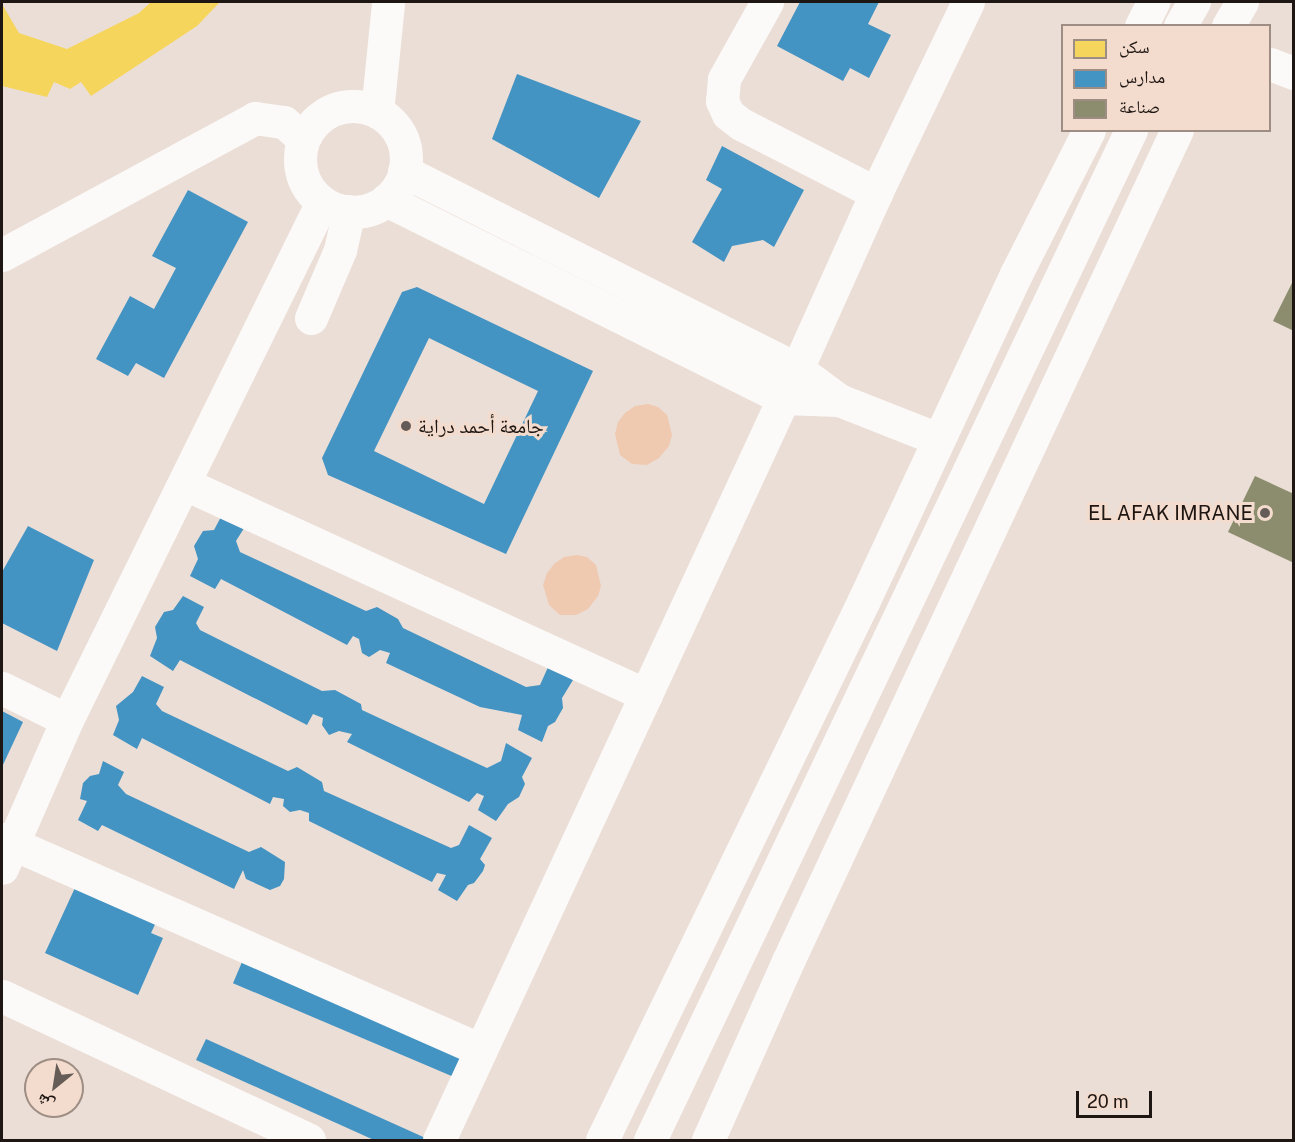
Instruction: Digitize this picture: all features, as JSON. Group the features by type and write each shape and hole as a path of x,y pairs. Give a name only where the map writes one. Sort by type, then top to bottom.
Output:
{"main road":[{"path":"767,2 724,79 722,101 728,114 741,124 876,193"},
{"path":"439,1140 797,369 876,193 968,2"},
{"path":"1142,24 1153,2"},
{"path":"1181,24 1194,2"},
{"path":"1229,24 1242,2"},
{"path":"377,112 388,3"},
{"path":"1271,65 1293,74"},
{"path":"360,106 377,112 391,122 401,137 405,153 404,171 398,186 387,200 372,209 335,207 310,190 302,174 300,156 303,139 313,124 326,113 343,107 360,106"},
{"path":"2,255 255,118 284,122 303,139"},
{"path":"602,1140 864,600 1016,274 1088,132"},
{"path":"650,1140 1130,132"},
{"path":"708,1140 788,961 1176,132"},
{"path":"404,171 797,369 839,400 938,439"},
{"path":"387,200 783,398 839,400"},
{"path":"311,318 339,250 335,207"},
{"path":"335,207 185,484 67,720 6,850 481,1050"},
{"path":"185,484 646,695"},
{"path":"2,688 67,720"},
{"path":"2,996 309,1140"}],"shaded area":[{"path":"648,404 658,407 667,415 672,435 669,446 659,458 647,465 632,464 620,455 615,434 618,422 635,406"},
{"path":"577,555 587,557 596,565 601,586 598,596 588,609 576,615 560,615 549,605 543,585 547,573 554,564 564,557"}],"building: سكن":[{"path":"151,2 220,2 197,26 91,96 81,82 70,89 54,82 47,97 2,86 2,4 19,33 67,49 139,13"}],"building: مدارس":[{"path":"800,2 879,2 868,24 891,35 869,78 850,68 843,81 777,46"},
{"path":"517,74 641,121 599,198 492,139"},
{"path":"722,146 804,190 774,247 763,240 732,246 724,262 692,242 722,189 706,180"},
{"path":"188,190 248,222 164,378 136,363 128,376 96,359 130,296 154,309 176,268 152,256"},
{"path":"417,287 593,371 506,554 328,475 322,458 402,292","holes":["429,338 538,391 484,504 374,451"]},
{"path":"223,513 246,525 236,541 240,552 366,611 377,607 398,619 403,628 526,687 540,685 549,665 573,680 562,698 563,708 555,722 548,726 542,742 518,730 522,715 480,707 386,663 390,653 380,650 369,657 362,653 359,639 353,636 347,645 221,579 215,589 190,576 198,559 194,546 203,531 214,530"},
{"path":"28,526 94,560 57,651 2,623 2,572"},
{"path":"183,596 204,607 196,623 200,630 322,691 335,690 361,704 362,710 487,768 501,761 506,743 532,758 522,777 525,784 519,797 508,804 496,821 478,810 484,796 477,793 469,802 347,742 352,734 339,731 329,735 322,725 323,718 313,714 307,725 180,660 173,671 150,656 157,638 155,627 164,612 173,610"},
{"path":"142,676 164,687 156,704 162,711 288,771 297,767 322,782 324,791 451,848 459,845 469,825 492,838 480,859 485,865 483,871 474,883 468,885 457,901 438,890 446,875 437,873 432,882 309,821 309,813 300,810 290,812 283,806 284,799 273,797 270,804 142,738 137,749 113,735 119,720 116,706 133,692"},
{"path":"2,711 23,722 2,767"},
{"path":"103,761 124,772 118,785 126,794 249,852 261,847 285,862 284,879 280,886 270,890 246,879 243,870 234,889 102,825 98,831 78,820 87,801 80,799 83,783 90,776 99,774"},
{"path":"79,879 159,916 151,933 163,938 138,995 45,953"},
{"path":"242,962 469,1059 460,1080 233,983"},
{"path":"206,1039 430,1140 374,1140 196,1060"}],"building: صناعة":[{"path":"1294,279 1294,331 1273,321"},
{"name":"EL AFAK IMRANE","path":"1255,476 1294,494 1294,563 1228,532"}],"place":[{"name":"جامعة أحمد دراية","path":"406,426"},
{"name":"EL AFAK IMRANE","path":"1265,513"}]}
